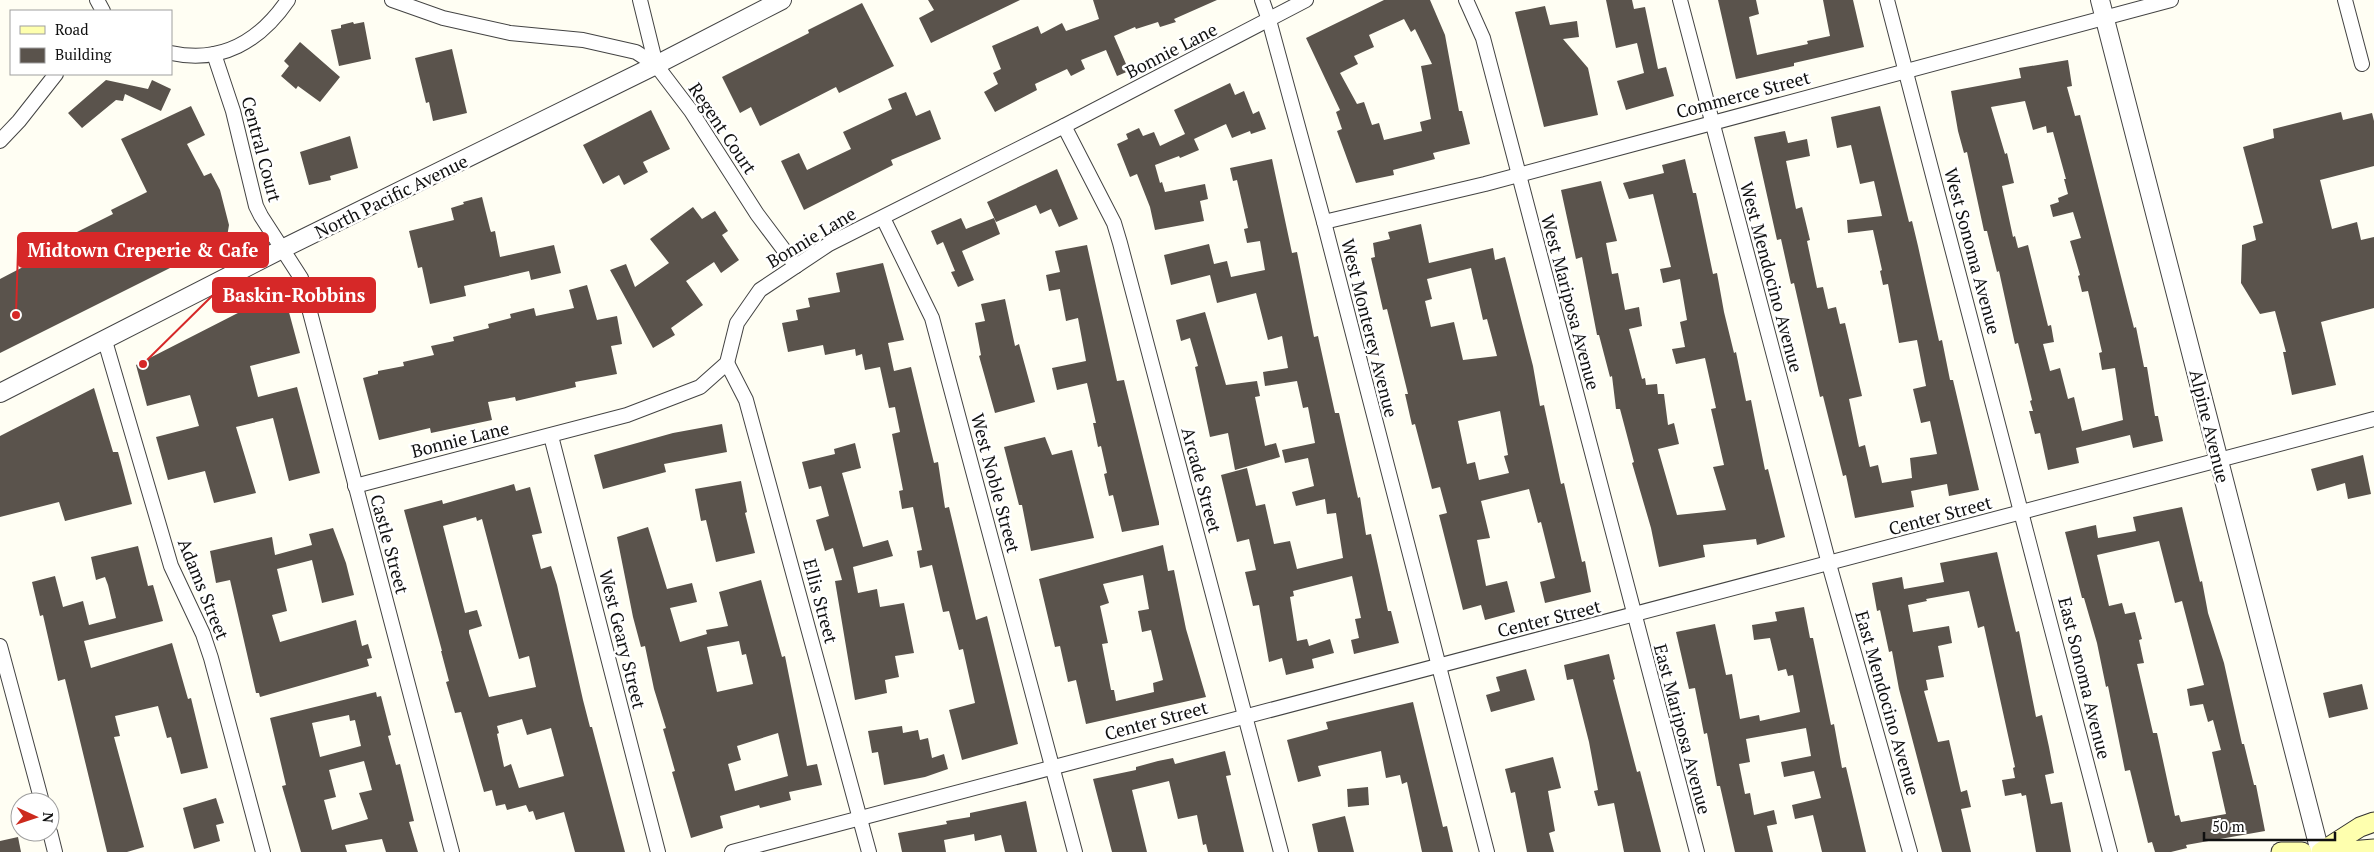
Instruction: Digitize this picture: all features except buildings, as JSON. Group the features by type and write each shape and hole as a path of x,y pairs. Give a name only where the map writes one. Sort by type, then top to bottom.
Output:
{"main road":[{"path":"2321,852 2360,827 2374,822"},
{"path":"2337,852 2374,849"},
{"path":"2281,852 2302,852"}],"street":[{"path":"172,52 190,56 232,50 249,41 266,27 288,0"},
{"path":"392,0 443,18 493,29 583,40 636,52 656,65"},
{"name":"Regent Court","path":"640,0 656,65 691,111 757,214 796,266"},
{"name":"North Pacific Avenue","path":"0,393 282,249 656,65 782,0"},
{"name":"West Monterey Avenue","path":"1262,0 1324,222 1487,852"},
{"name":"Bonnie Lane","path":"355,486 627,415 700,387 727,363 737,323 760,290 829,244 1064,126 1306,0"},
{"name":"West Mariposa Avenue","path":"1466,0 1483,38 1634,615"},
{"name":"West Mendocino Avenue","path":"1680,0 1829,564"},
{"name":"West Sonoma Avenue","path":"1887,0 2023,512"},
{"name":"Alpine Avenue","path":"2100,0 2321,852"},
{"name":"Commerce Street","path":"1324,222 1519,174 2171,0"},
{"path":"2345,0 2362,64"},
{"name":"Central Court","path":"214,54 233,111 256,206 282,249"},
{"path":"0,141 19,121 55,75"},
{"name":"Arcade Street","path":"1064,126 1114,223 1120,243 1281,852"},
{"name":"West Noble Street","path":"883,218 932,318 1053,766 1074,852"},
{"name":"Castle Street","path":"282,249 301,278 452,852"},
{"name":"Adams Street","path":"105,341 171,566 209,650 263,852"},
{"name":"Ellis Street","path":"727,363 746,400 869,852"},
{"name":"Center Street","path":"732,852 2374,419"},
{"name":"West Geary Street","path":"551,436 658,852"},
{"name":"East Sonoma Avenue","path":"2023,512 2110,852"},
{"name":"East Mendocino Avenue","path":"1829,564 1910,852"},
{"name":"East Mariposa Avenue","path":"1634,615 1697,852"},
{"path":"0,646 39,792"}],"place":[{"name":"Midtown Creperie & Cafe","path":"16,315"},
{"name":"Baskin-Robbins","path":"143,364"}]}
